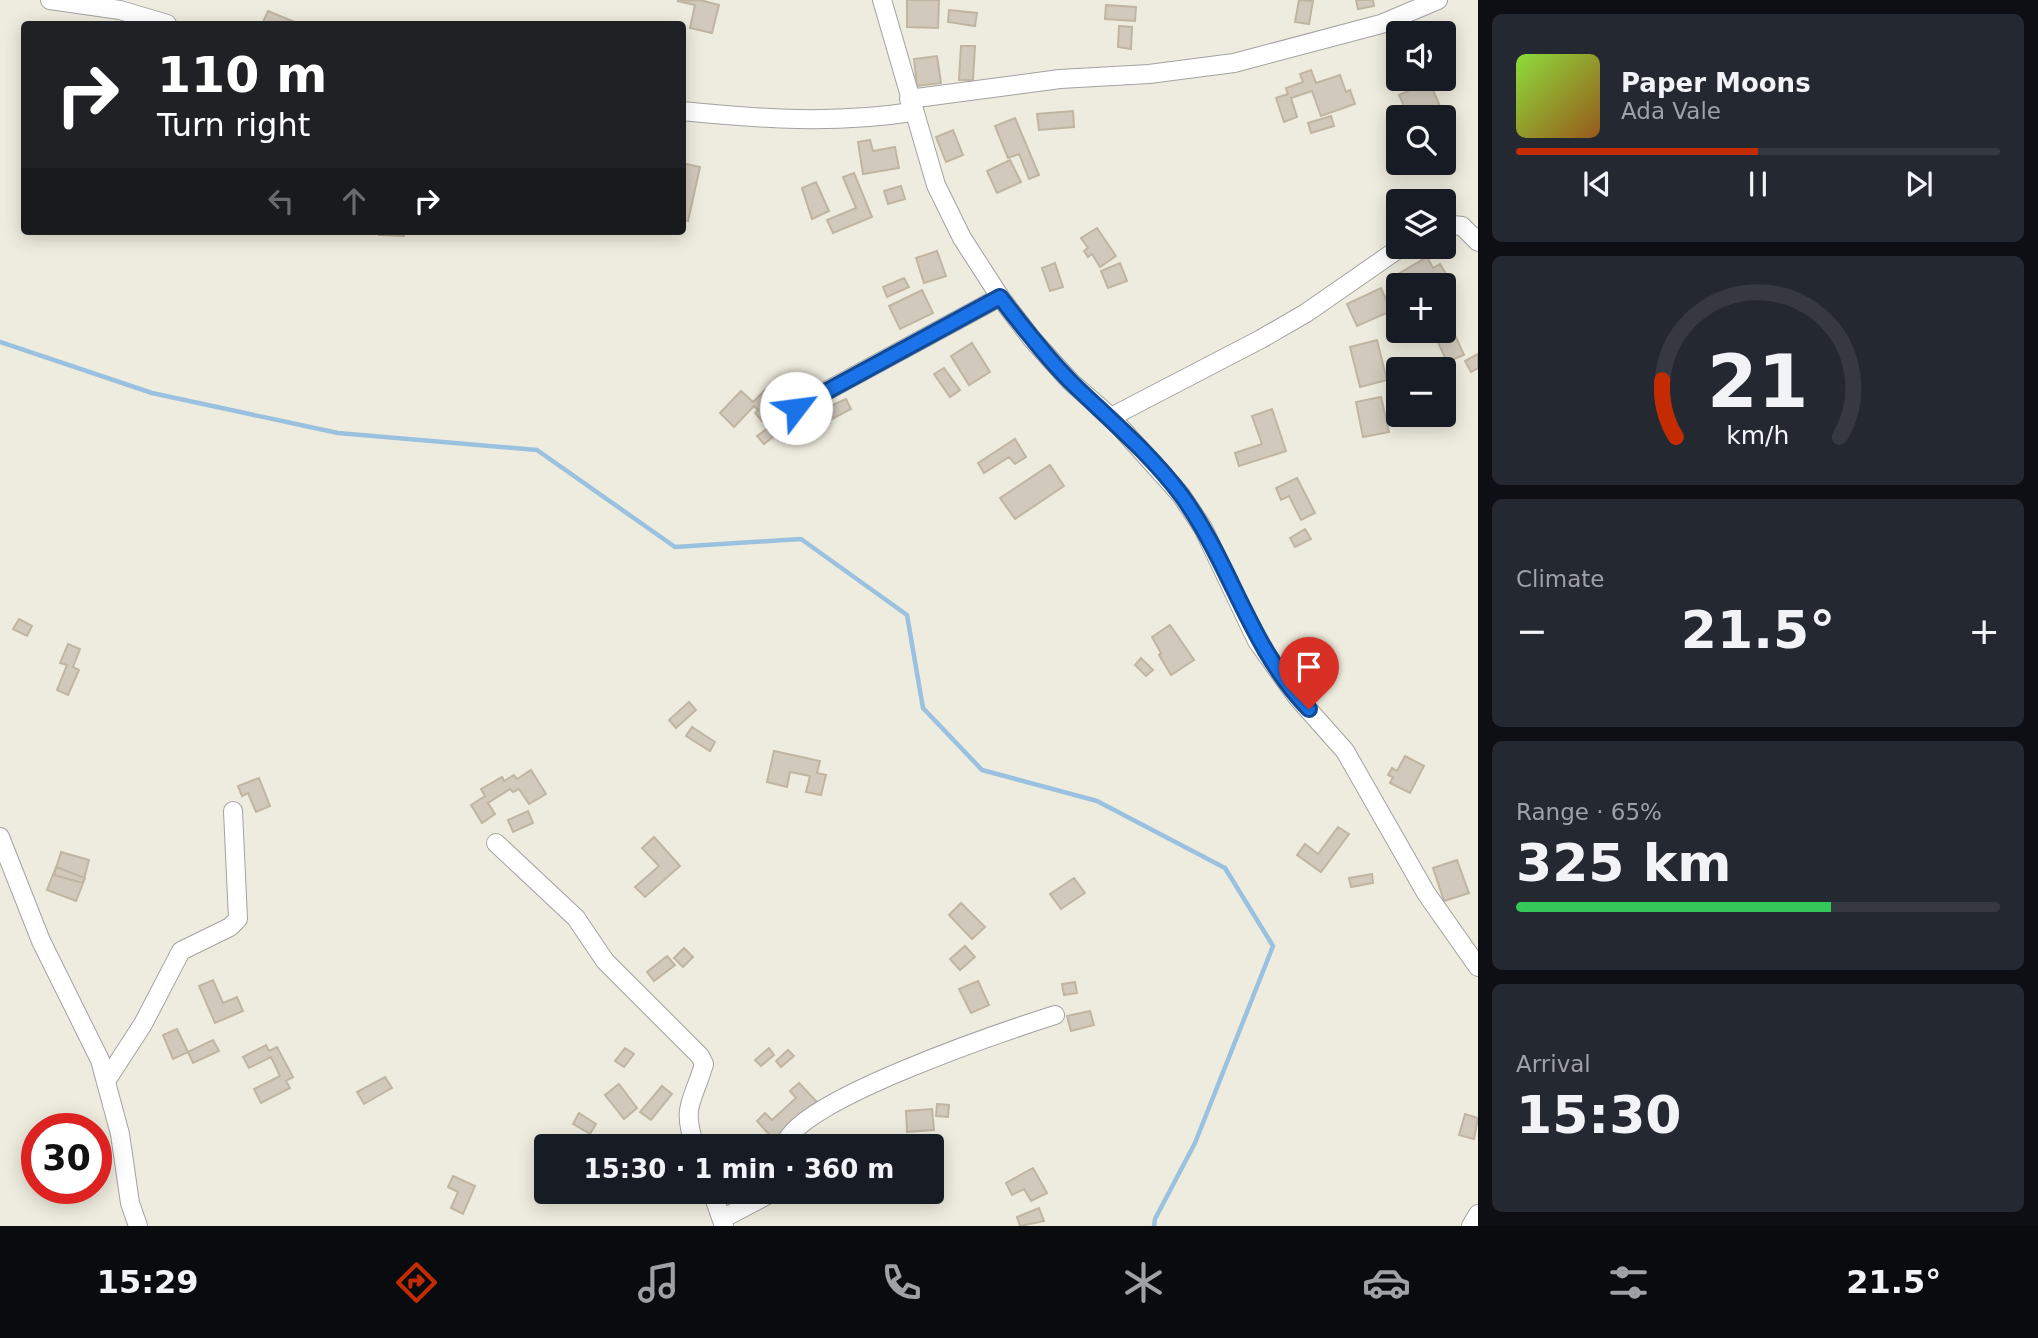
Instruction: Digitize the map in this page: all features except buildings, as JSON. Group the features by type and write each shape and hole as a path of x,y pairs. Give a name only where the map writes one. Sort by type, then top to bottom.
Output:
{"street":[{"path":"50,0 120,10 157,21"},
{"path":"882,0 936,185 962,237 1000,297 1071,382 1111,417 1181,495 1203,528 1258,641 1297,697 1346,751 1426,893 1478,967"},
{"path":"686,111 786,121 871,118 911,106 1060,79 1149,74 1234,63 1381,24 1437,0"},
{"path":"1456,225 1462,226 1478,242"},
{"path":"1111,417 1272,332 1386,257"},
{"path":"796,408 1000,297"},
{"path":"106,1081 143,1024 181,951 230,927 238,919 233,811"},
{"path":"0,837 41,941 90,1038 106,1081 120,1134 130,1203 138,1226"},
{"path":"496,843 576,918 605,961 700,1056 704,1064 687,1110 691,1134"},
{"path":"791,1134 837,1102 963,1045 1055,1014"},
{"path":"716,1204 723,1222 753,1204"},
{"path":"1471,1226 1478,1214"}],"waterway":[{"path":"0,342 152,393 338,433 537,450 675,547 801,539 907,615 923,708 982,770 1097,801 1225,868 1273,946 1195,1143 1155,1219 1154,1226"}],"route":[{"path":"796,408 1000,297 1032,339 1071,382 1111,417 1181,495 1203,528 1258,641 1276,669 1309,709"}]}
